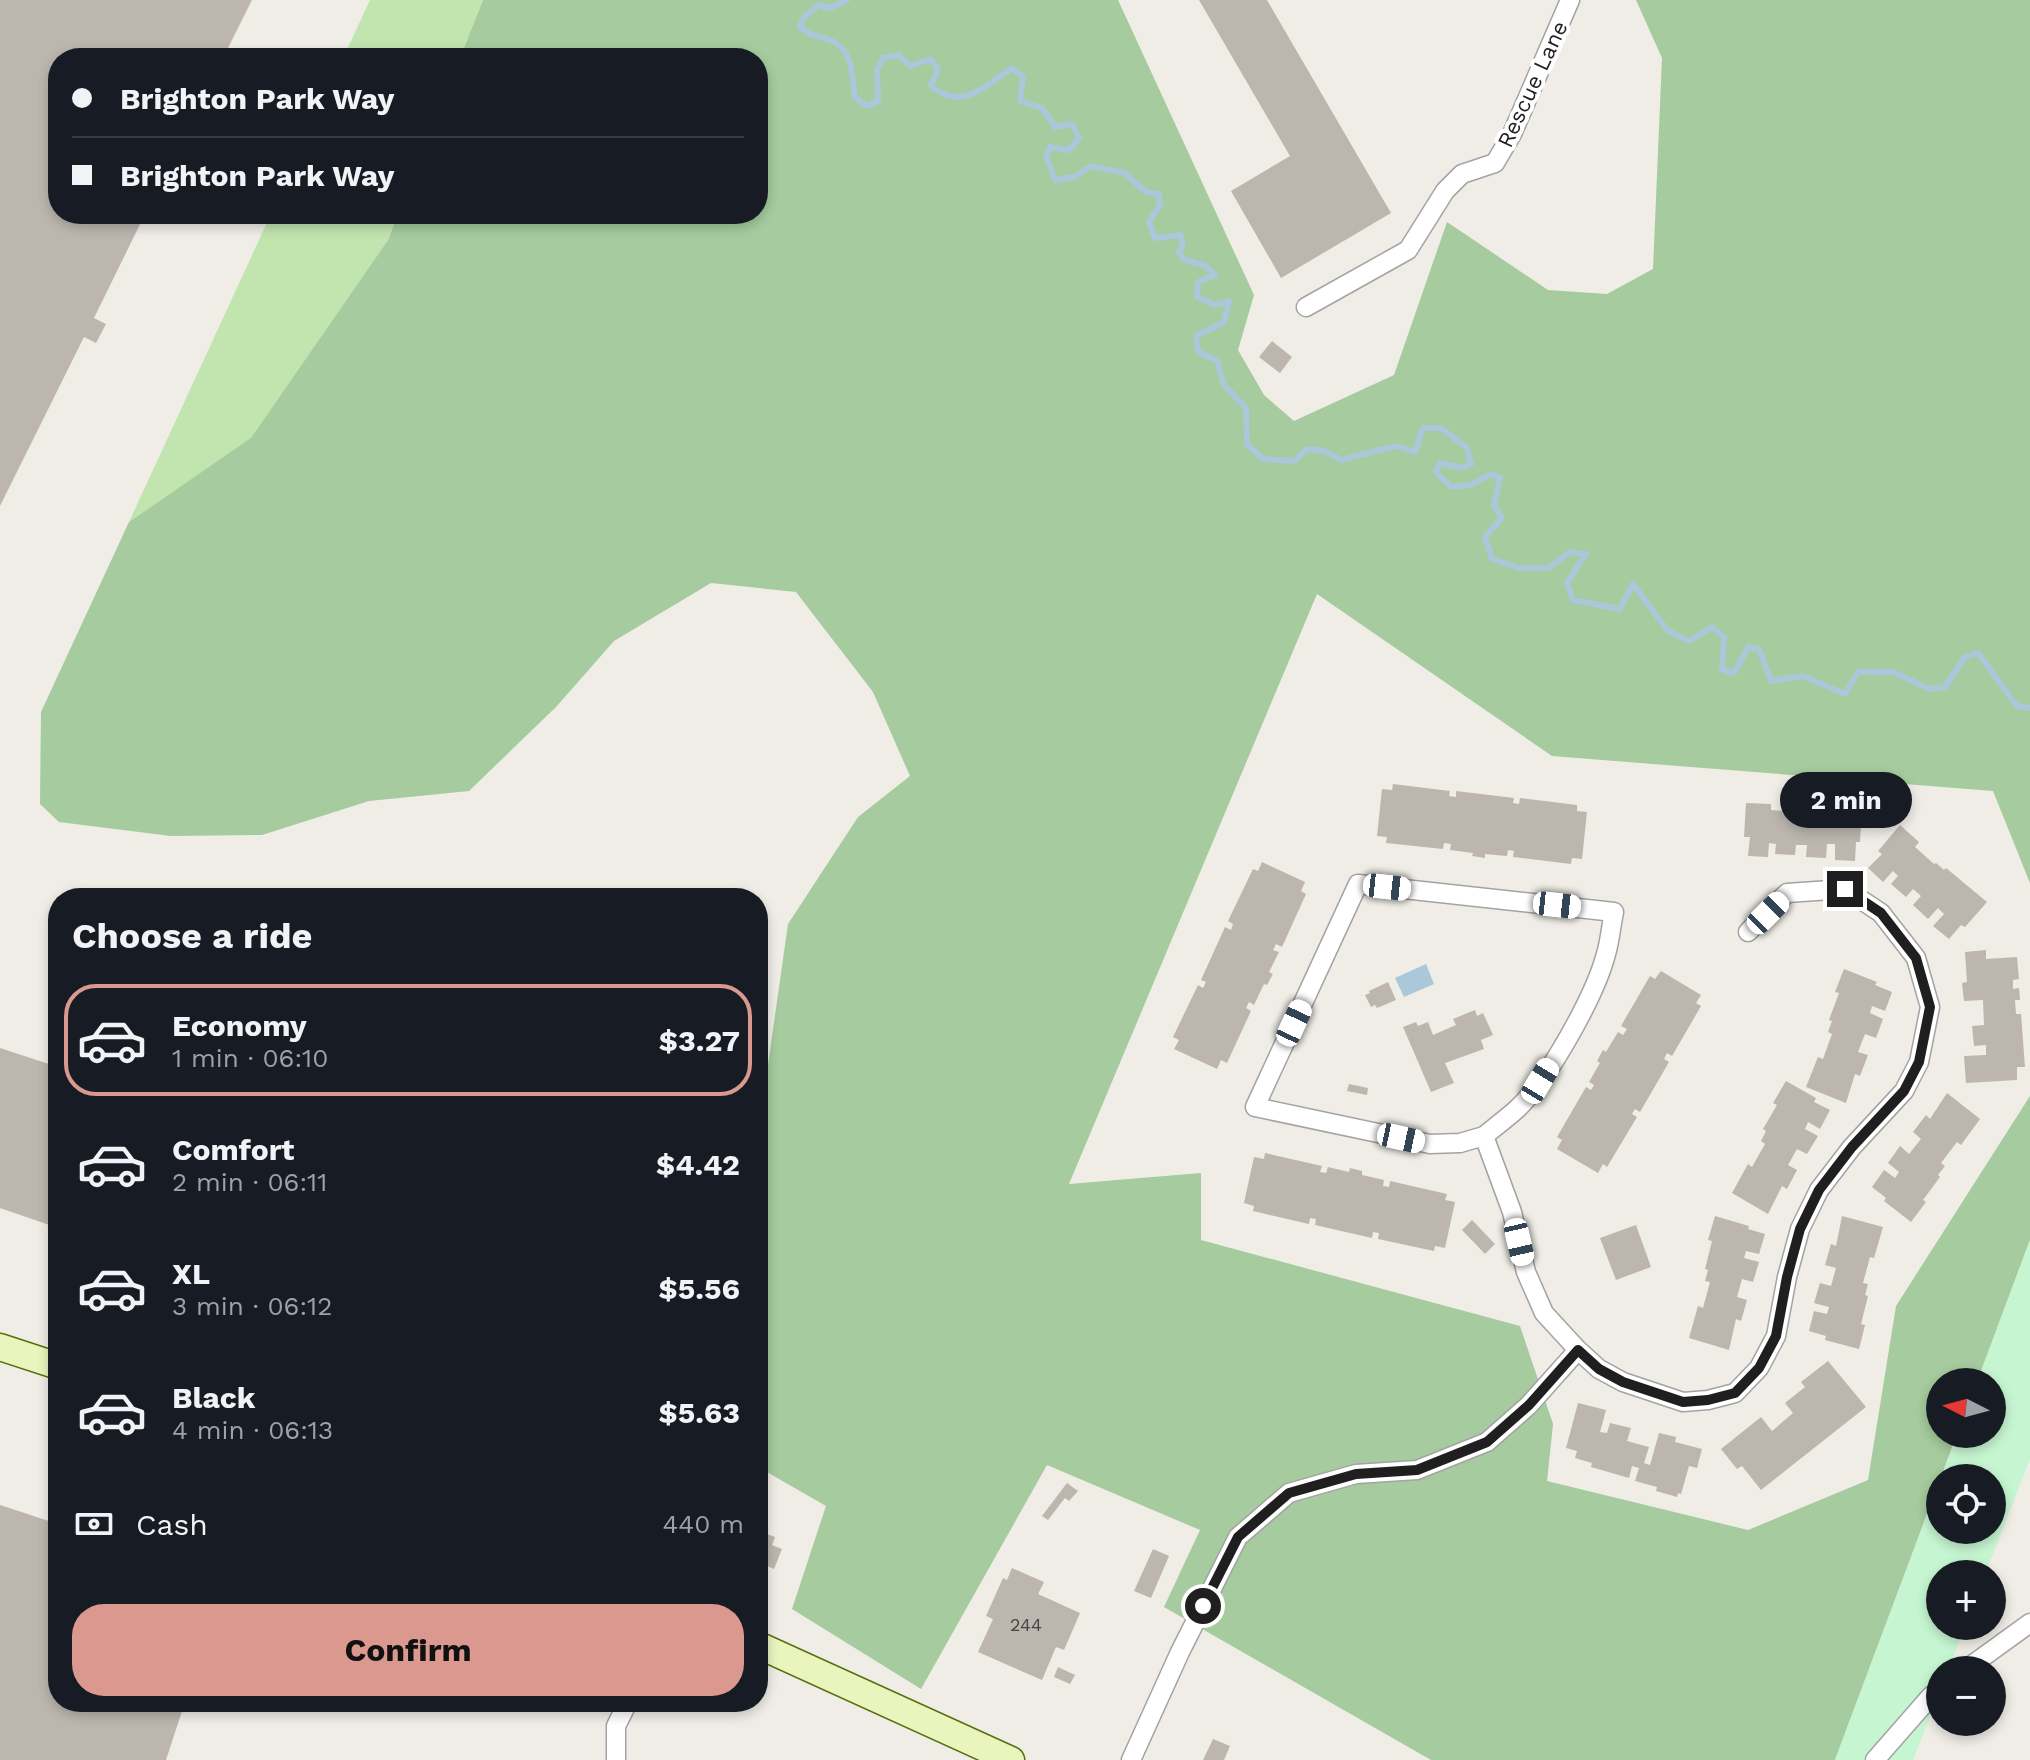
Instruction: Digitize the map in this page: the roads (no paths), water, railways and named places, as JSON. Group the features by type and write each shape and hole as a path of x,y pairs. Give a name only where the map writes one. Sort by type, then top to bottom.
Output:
{"street":[{"name":"Rescue Lane","path":"1306,307 1408,250 1445,191 1462,174 1495,163 1512,134 1570,0"},
{"path":"1358,884 1614,912 1607,953 1597,980 1565,1040 1540,1081 1519,1107 1484,1136 1460,1143 1430,1144 1255,1107 1358,884"},
{"path":"1484,1136 1512,1212 1526,1272 1544,1313 1578,1350 1599,1369 1623,1382 1683,1402 1735,1393 1759,1368 1776,1336 1800,1229 1819,1190 1852,1147 1904,1091 1919,1062 1930,1007 1916,958 1881,913 1845,889 1787,893 1748,932"},
{"path":"0,1347 48,1363"},
{"path":"1131,1760 1180,1652 1238,1537 1289,1493 1356,1474 1417,1470 1487,1442 1529,1405 1578,1350"},
{"path":"1984,1656 2030,1623"},
{"path":"768,1650 1011,1760"},
{"path":"1875,1760 1926,1702"},
{"path":"616,1760 616,1726 623,1712"}],"water":[{"path":"1426,964 1434,984 1404,997 1395,978"}],"waterway":[{"path":"847,0 830,8 819,5 804,17 800,27 843,49 850,64 855,97 867,106 878,101 877,70 883,58 899,55 910,66 931,59 938,69 931,86 953,97 973,94 1012,68 1023,77 1020,101 1042,108 1055,127 1072,124 1079,138 1069,150 1050,147 1046,156 1055,180 1074,177 1091,166 1125,173 1146,192 1159,194 1160,205 1149,222 1155,238 1181,235 1183,244 1179,253 1185,260 1206,266 1215,275 1198,282 1197,297 1215,305 1229,301 1224,322 1196,336 1198,352 1217,361 1224,385 1246,408 1247,444 1263,459 1294,461 1307,449 1325,451 1341,460 1396,446 1415,452 1423,428 1441,428 1467,448 1471,464 1462,468 1440,463 1436,472 1451,487 1470,485 1491,474 1500,478 1494,505 1502,518 1485,537 1492,559 1519,568 1549,568 1570,552 1586,554 1567,583 1573,600 1620,609 1633,584 1668,631 1689,641 1712,627 1724,637 1722,670 1734,673 1748,647 1759,649 1771,681 1803,676 1845,694 1858,672 1893,672 1929,689 1945,687 1965,657 1978,653 2017,706 2030,708"}]}
